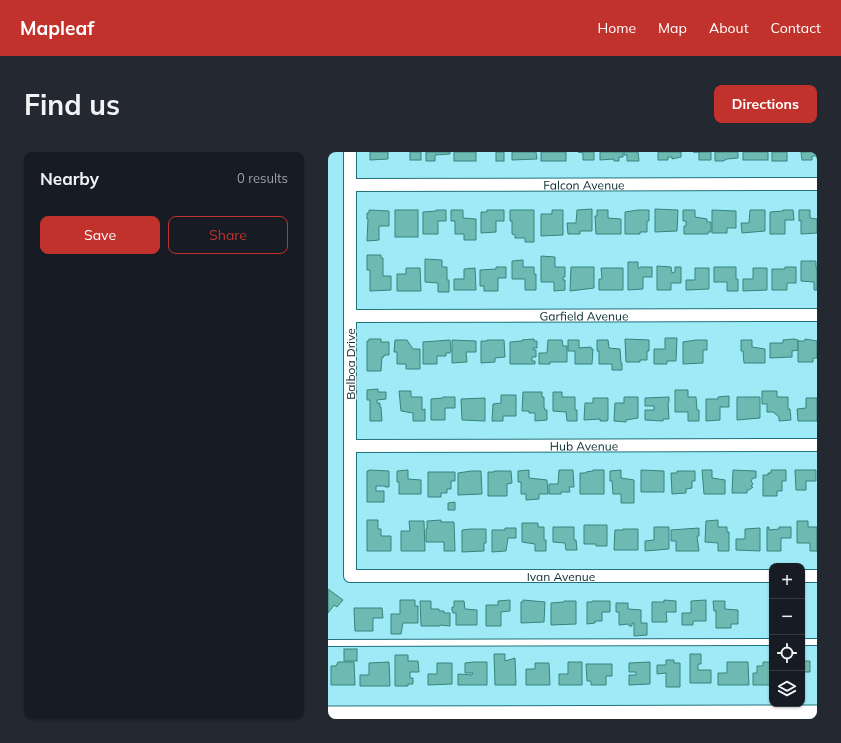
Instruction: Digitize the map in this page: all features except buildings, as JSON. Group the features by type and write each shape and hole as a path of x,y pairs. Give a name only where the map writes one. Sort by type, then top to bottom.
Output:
{"main road":[{"path":"550,719 602,714"},
{"path":"328,715 817,714"}],"street":[{"name":"Balboa Drive","path":"350,152 350,576"},
{"name":"Falcon Avenue","path":"350,185 817,184"},
{"name":"Garfield Avenue","path":"350,316 817,315"},
{"name":"Hub Avenue","path":"350,446 817,445"},
{"name":"Ivan Avenue","path":"350,576 769,576"},
{"path":"805,576 817,576"}],"lane":[{"path":"328,643 769,642"},
{"path":"805,642 817,642"}]}
